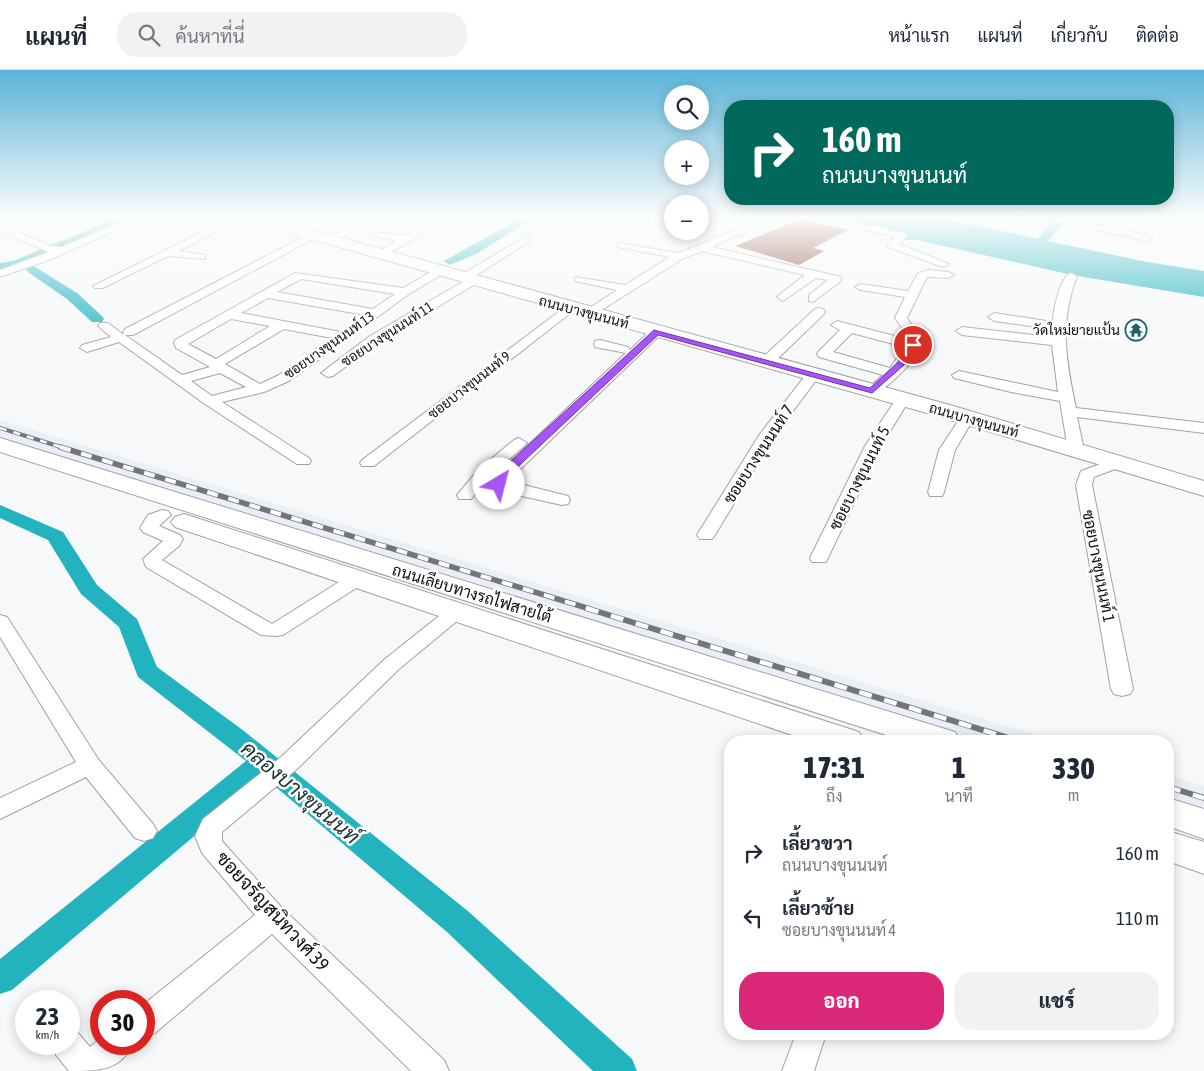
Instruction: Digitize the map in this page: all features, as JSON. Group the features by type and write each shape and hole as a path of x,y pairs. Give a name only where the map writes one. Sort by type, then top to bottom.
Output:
{"main road":[{"name":"ถนนบางขุนนนท์","path":"418,265 903,399 1204,489"},
{"name":"ถนนเลียบทางรถไฟสายใต้","path":"0,445 924,735"},
{"name":"ถนนเลียบทางรถไฟสายใต้","path":"0,461 829,735"},
{"path":"1174,814 1204,824"},
{"path":"1174,848 1204,858"}],"street":[{"path":"0,274 25,265"},
{"path":"99,286 142,265"},
{"path":"88,348 262,265"},
{"path":"469,280 490,265"},
{"path":"588,313 666,265"},
{"path":"778,265 837,279 813,298"},
{"path":"872,391 893,373 913,345 912,335 902,322 902,318 923,273 946,269 936,265"},
{"name":"ซอยบางขุนนนท์ 13","path":"210,401 259,389 284,378 405,292 440,271"},
{"path":"783,297 815,273"},
{"path":"259,389 180,343 297,276 303,275 405,292"},
{"path":"1071,276 1066,284 1057,326 1076,450"},
{"path":"579,279 628,289"},
{"name":"ซอยบางขุนนนท์ 11","path":"328,373 375,338 469,280"},
{"path":"861,287 912,295"},
{"path":"266,294 375,313"},
{"name":"ซอยบางขุนนนท์ 9","path":"368,463 569,308"},
{"path":"766,362 820,312"},
{"path":"231,315 342,336"},
{"path":"994,317 1057,326"},
{"path":"893,373 824,354 845,323 913,345"},
{"path":"180,380 218,366 281,325"},
{"path":"465,495 485,472 565,405 623,350 652,331"},
{"path":"562,500 505,486 499,481 652,331"},
{"path":"962,331 1059,342"},
{"path":"114,334 210,401 303,461"},
{"path":"600,344 623,350"},
{"name":"ซอยบางขุนนนท์ 7","path":"706,535 768,434 813,375"},
{"path":"959,375 1069,405 1204,428"},
{"name":"ซอยบางขุนนนท์ 5","path":"819,558 872,446 903,399"},
{"path":"936,492 947,450 967,418"},
{"name":"ซอยบางขุนนนท์ 1","path":"1117,463 1087,474 1084,485 1122,689"},
{"path":"162,515 154,519 149,528 174,539 173,542 152,559 152,563 268,630 276,630 357,579"},
{"name":"ซอยจรัญสนิทวงศ์ 39","path":"433,1071 273,917 211,846 208,836 212,826 256,792 392,664 456,612"},
{"path":"0,621 90,765 144,831"},
{"path":"0,809 90,765"},
{"path":"155,1014 273,917"},
{"path":"798,1071 809,1040"},
{"path":"76,1055 88,1070 105,1055"}],"shaded area":[{"path":"0,420 1036,735 949,735 0,443"},
{"path":"1174,777 1204,786 1204,815 1174,805"}],"water":[{"path":"1026,265 1165,265 1204,271 1204,297 1072,275"}],"waterway":[{"name":"คลองบางขุนนนท์","path":"0,267 12,265"},
{"path":"32,269 72,296 97,319"},
{"name":"คลองบางขุนนนท์","path":"0,511 56,536 89,589 129,624 147,671 235,738 458,922 619,1071"},
{"path":"0,979 147,860 263,762"}],"railway":[{"path":"0,428 64,448"},
{"path":"60,447 590,609"},
{"path":"586,608 999,735"},
{"path":"1174,789 1204,798"}],"place":[{"name":"วัดใหม่ยายแป้น","path":"1136,330"}],"route":[{"path":"499,484 502,476 643,342 656,332 872,391 901,364 913,345"}]}
